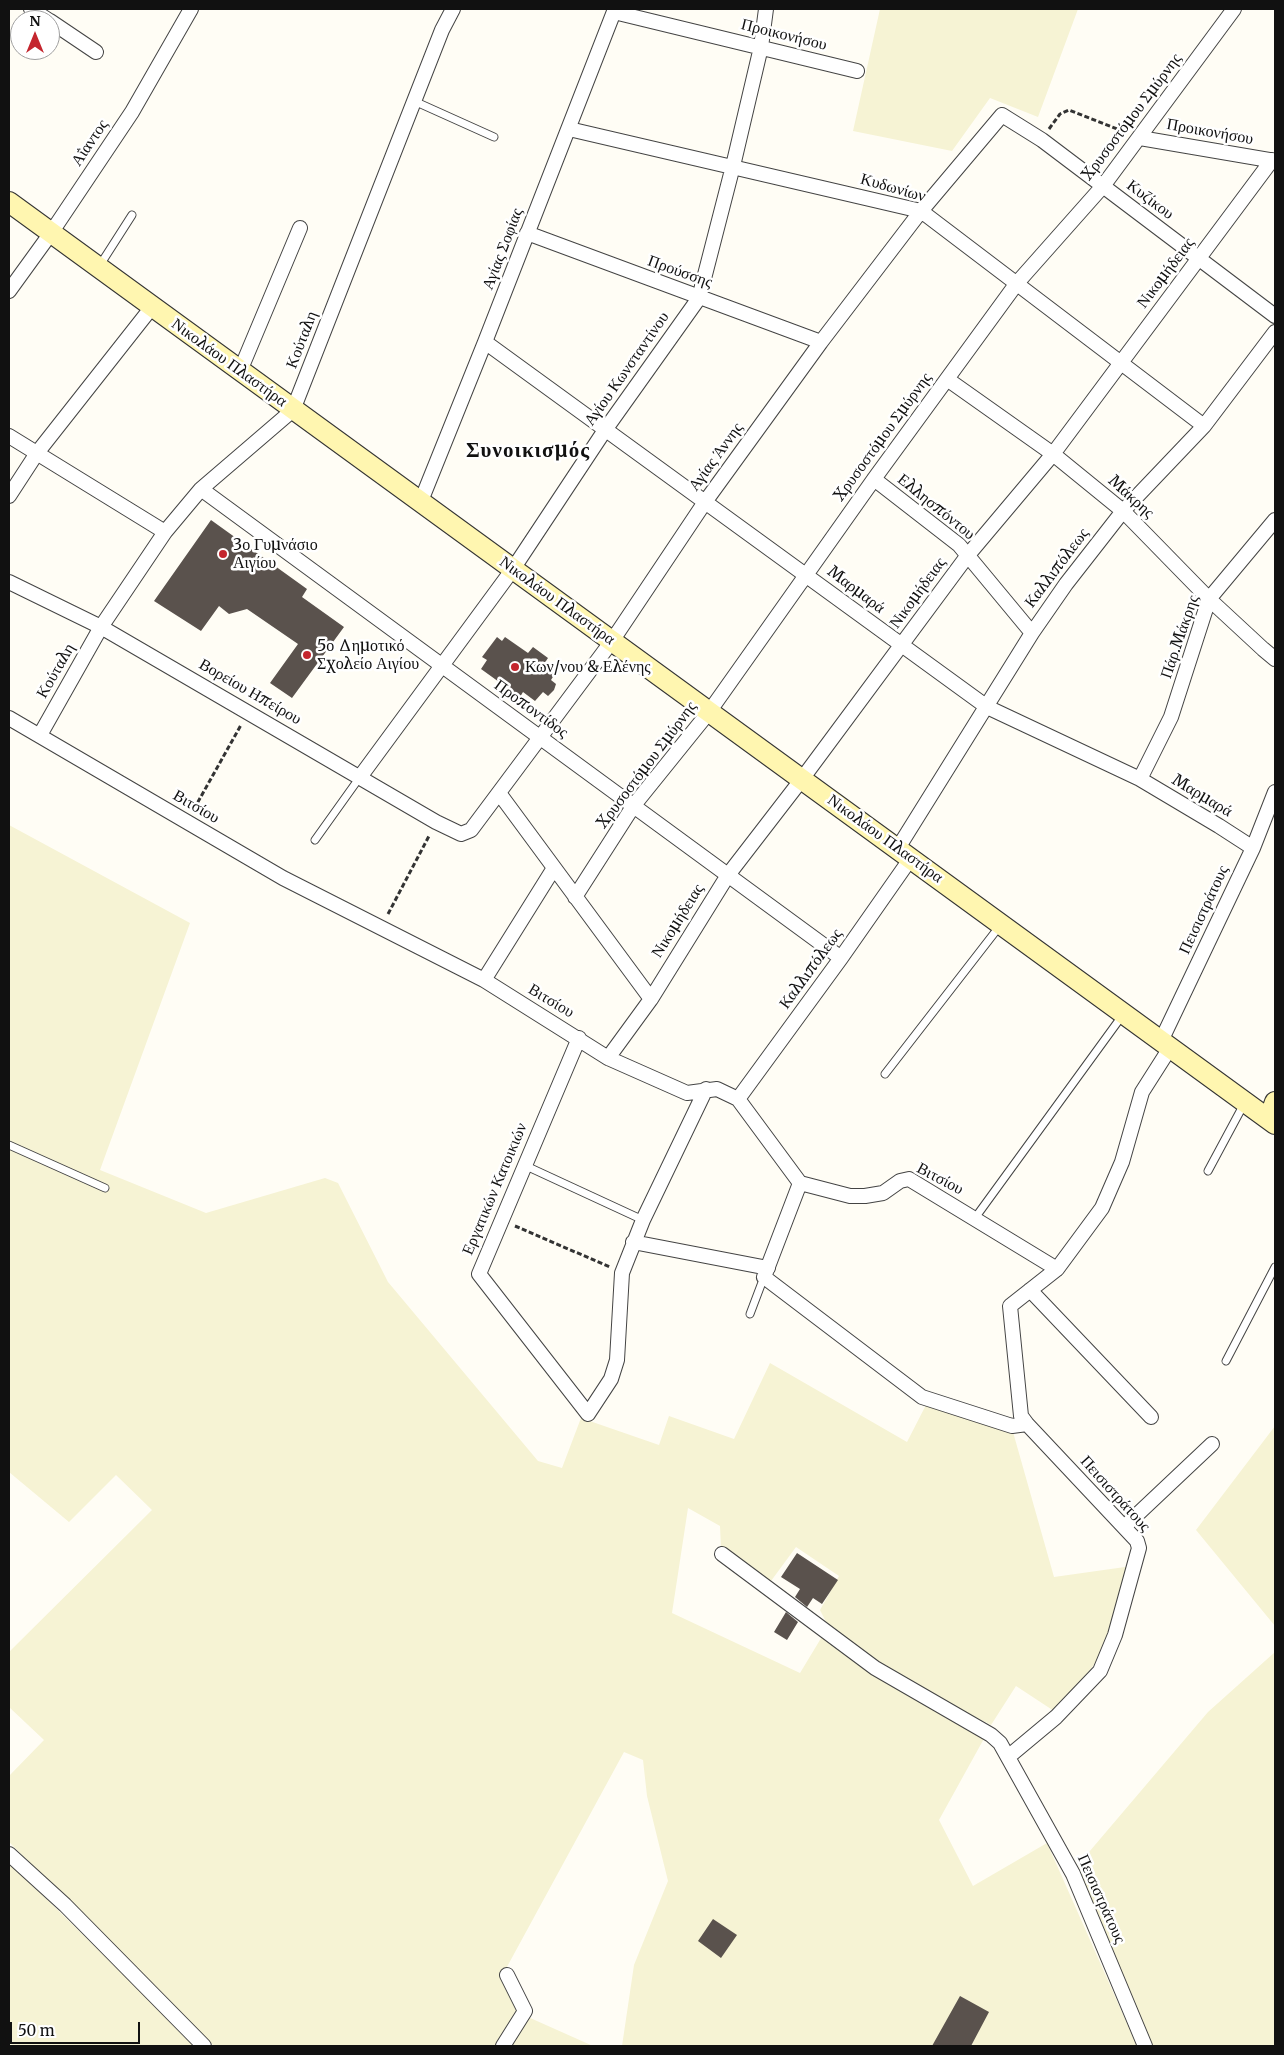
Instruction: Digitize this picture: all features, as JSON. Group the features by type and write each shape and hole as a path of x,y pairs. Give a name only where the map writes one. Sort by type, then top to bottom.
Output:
{"main road":[{"name":"Νικολάου Πλαστήρα","path":"9,202 1245,1102 1273,1115"}],"street":[{"name":"Αΐαντος","path":"9,291 51,233 132,112 191,9"},
{"name":"Κούταλη","path":"40,735 101,627 165,532 201,489 293,410 442,30 453,9"},
{"name":"Αγίου Κωνσταντίνου","path":"360,777 513,569 605,430 699,298 761,46 766,9"},
{"name":"Χρυσοστόμου Σμύρνης","path":"575,897 634,805 709,712 874,479 1017,283 1104,186 1234,9"},
{"name":"Προικονήσου","path":"615,11 857,71"},
{"name":"Αγίας Σοφίας","path":"421,501 615,11"},
{"path":"60,28 96,52"},
{"name":"Κυζίκου","path":"1002,115 1042,140 1275,316"},
{"name":"Αγίας Άννης","path":"471,830 612,641 705,502 821,342 921,211 1002,115"},
{"name":"Κυδωνίων","path":"569,129 921,211 1204,426"},
{"name":"Προικονήσου","path":"1140,138 1273,161"},
{"name":"Νικομήδειας","path":"608,1058 651,999 728,874 802,779 968,556 1053,454 1273,161"},
{"path":"240,371 300,228"},
{"name":"Προύσσης","path":"527,233 821,342"},
{"path":"9,496 38,453 152,307"},
{"name":"Καλλιπόλεως","path":"738,1099 841,958 904,853 986,707 1032,633 1066,584 1123,511 1204,426 1275,332"},
{"name":"Μαρμαρά","path":"485,342 806,574 986,707 1140,779 1253,848"},
{"name":"Μάκρης","path":"947,380 1053,454 1123,511 1209,599 1275,659"},
{"path":"9,436 165,532"},
{"name":"Ελλησπόντου","path":"874,479 948,535 968,556 1032,633"},
{"name":"Προποντίδος","path":"201,489 841,958"},
{"name":"Πάρ.Μάκρης","path":"1140,779 1171,717 1209,599 1275,520"},
{"name":"Βορείου Ηπείρου","path":"9,582 101,627 249,711 436,822 461,834 471,830"},
{"name":"Βιτσίου","path":"9,718 283,878 484,980 608,1058 687,1093 717,1089 738,1099 800,1183 850,1196 865,1196 883,1193 900,1180 910,1179 1057,1269"},
{"name":"Πεισιστράτους","path":"1145,2046 1073,1874 1008,1757 1056,1717 1100,1671 1115,1635 1139,1548 1137,1541 1021,1416 1010,1306 1057,1269 1102,1208 1122,1162 1142,1092 1166,1044 1253,848 1275,792"},
{"path":"499,793 651,999"},
{"path":"484,980 554,868"},
{"name":"Εργατικών Κατοικιών","path":"578,1038 479,1274 588,1414 611,1379 617,1360 622,1273"},
{"path":"622,1273 643,1220 706,1089"},
{"path":"766,1272 800,1183"},
{"path":"634,1242 766,1272 922,1397 1012,1426 1027,1424"},
{"path":"1030,1290 1151,1417"},
{"path":"1124,1527 1212,1444"},
{"path":"722,1554 875,1668 991,1735 1000,1743 1008,1757"},
{"path":"9,1854 65,1905 204,2046"},
{"path":"503,2046 525,2011 507,1975"}],"lane":[{"path":"414,101 494,137"},
{"path":"99,267 132,215"},
{"path":"315,840 360,777"},
{"path":"885,1074 1001,924"},
{"path":"975,1218 1124,1014"},
{"path":"1208,1171 1245,1102"},
{"path":"9,1145 105,1188"},
{"path":"524,1165 643,1220"},
{"path":"1226,1361 1275,1267"},
{"path":"750,1314 766,1272"}],"path":[{"path":"1042,140 1060,114 1069,110 1140,138"},
{"path":"187,822 249,711"},
{"path":"381,929 436,822"},
{"path":"501,1220 622,1273"}],"shaded area":[{"path":"880,9 1078,9 1038,117 990,98 952,151 853,131"},
{"path":"9,825 190,923 100,1170 206,1213 325,1178 338,1183 388,1282 538,1461 562,1468 581,1418 659,1445 669,1416 734,1439 770,1363 907,1442 927,1403 1013,1432 1054,1577 1132,1566 1113,1622 1096,1662 1075,1690 1054,1711 1016,1686 991,1725 946,1702 882,1665 828,1626 820,1610 839,1576 796,1547 771,1581 721,1548 720,1526 688,1508 672,1613 800,1673 823,1635 887,1684 986,1735 939,1820 973,1886 1047,1843 1137,2046 622,2046 634,1965 668,1881 647,1796 643,1760 624,1752 502,1976 518,2011 496,2046 214,2046 9,1842 9,1776 44,1740 9,1707 9,1652 152,1510 116,1475 69,1522 9,1472"},
{"path":"1275,1426 1275,1626 1196,1530"},
{"path":"1275,1652 1275,2046 1151,2046 1114,1960 1078,1865 1208,1712"},
{"path":"9,1862 196,2046 9,2046"},
{"path":"528,2017 593,2046 510,2046"}],"building":[{"name":"3ο Γυμνάσιο Αιγίου","path":"211,520 307,589 302,597 344,627 292,698 270,683 298,644 247,609 229,614 219,606 201,631 154,601"},
{"name":"Κων/νου & Ελένης","path":"497,637 502,641 505,637 528,653 533,647 548,658 544,664 556,672 551,680 556,684 554,690 548,696 543,692 535,701 523,692 520,697 481,669 487,660 482,657"},
{"path":"797,1553 838,1580 822,1604 813,1598 807,1607 795,1597 800,1589 781,1577"},
{"path":"786,1612 798,1622 787,1640 774,1632"},
{"path":"713,1919 737,1935 721,1958 698,1941"},
{"path":"960,1996 989,2012 971,2046 932,2046"}],"place":[{"name":"3ο Γυμνάσιο Αιγίου","path":"223,554"},
{"name":"5ο Δημοτικό Σχολείο Αιγίου","path":"307,655"},
{"name":"Κων/νου & Ελένης","path":"515,667"}],"district":[{"name":"Συνοικισμός","path":"528,451"}]}
